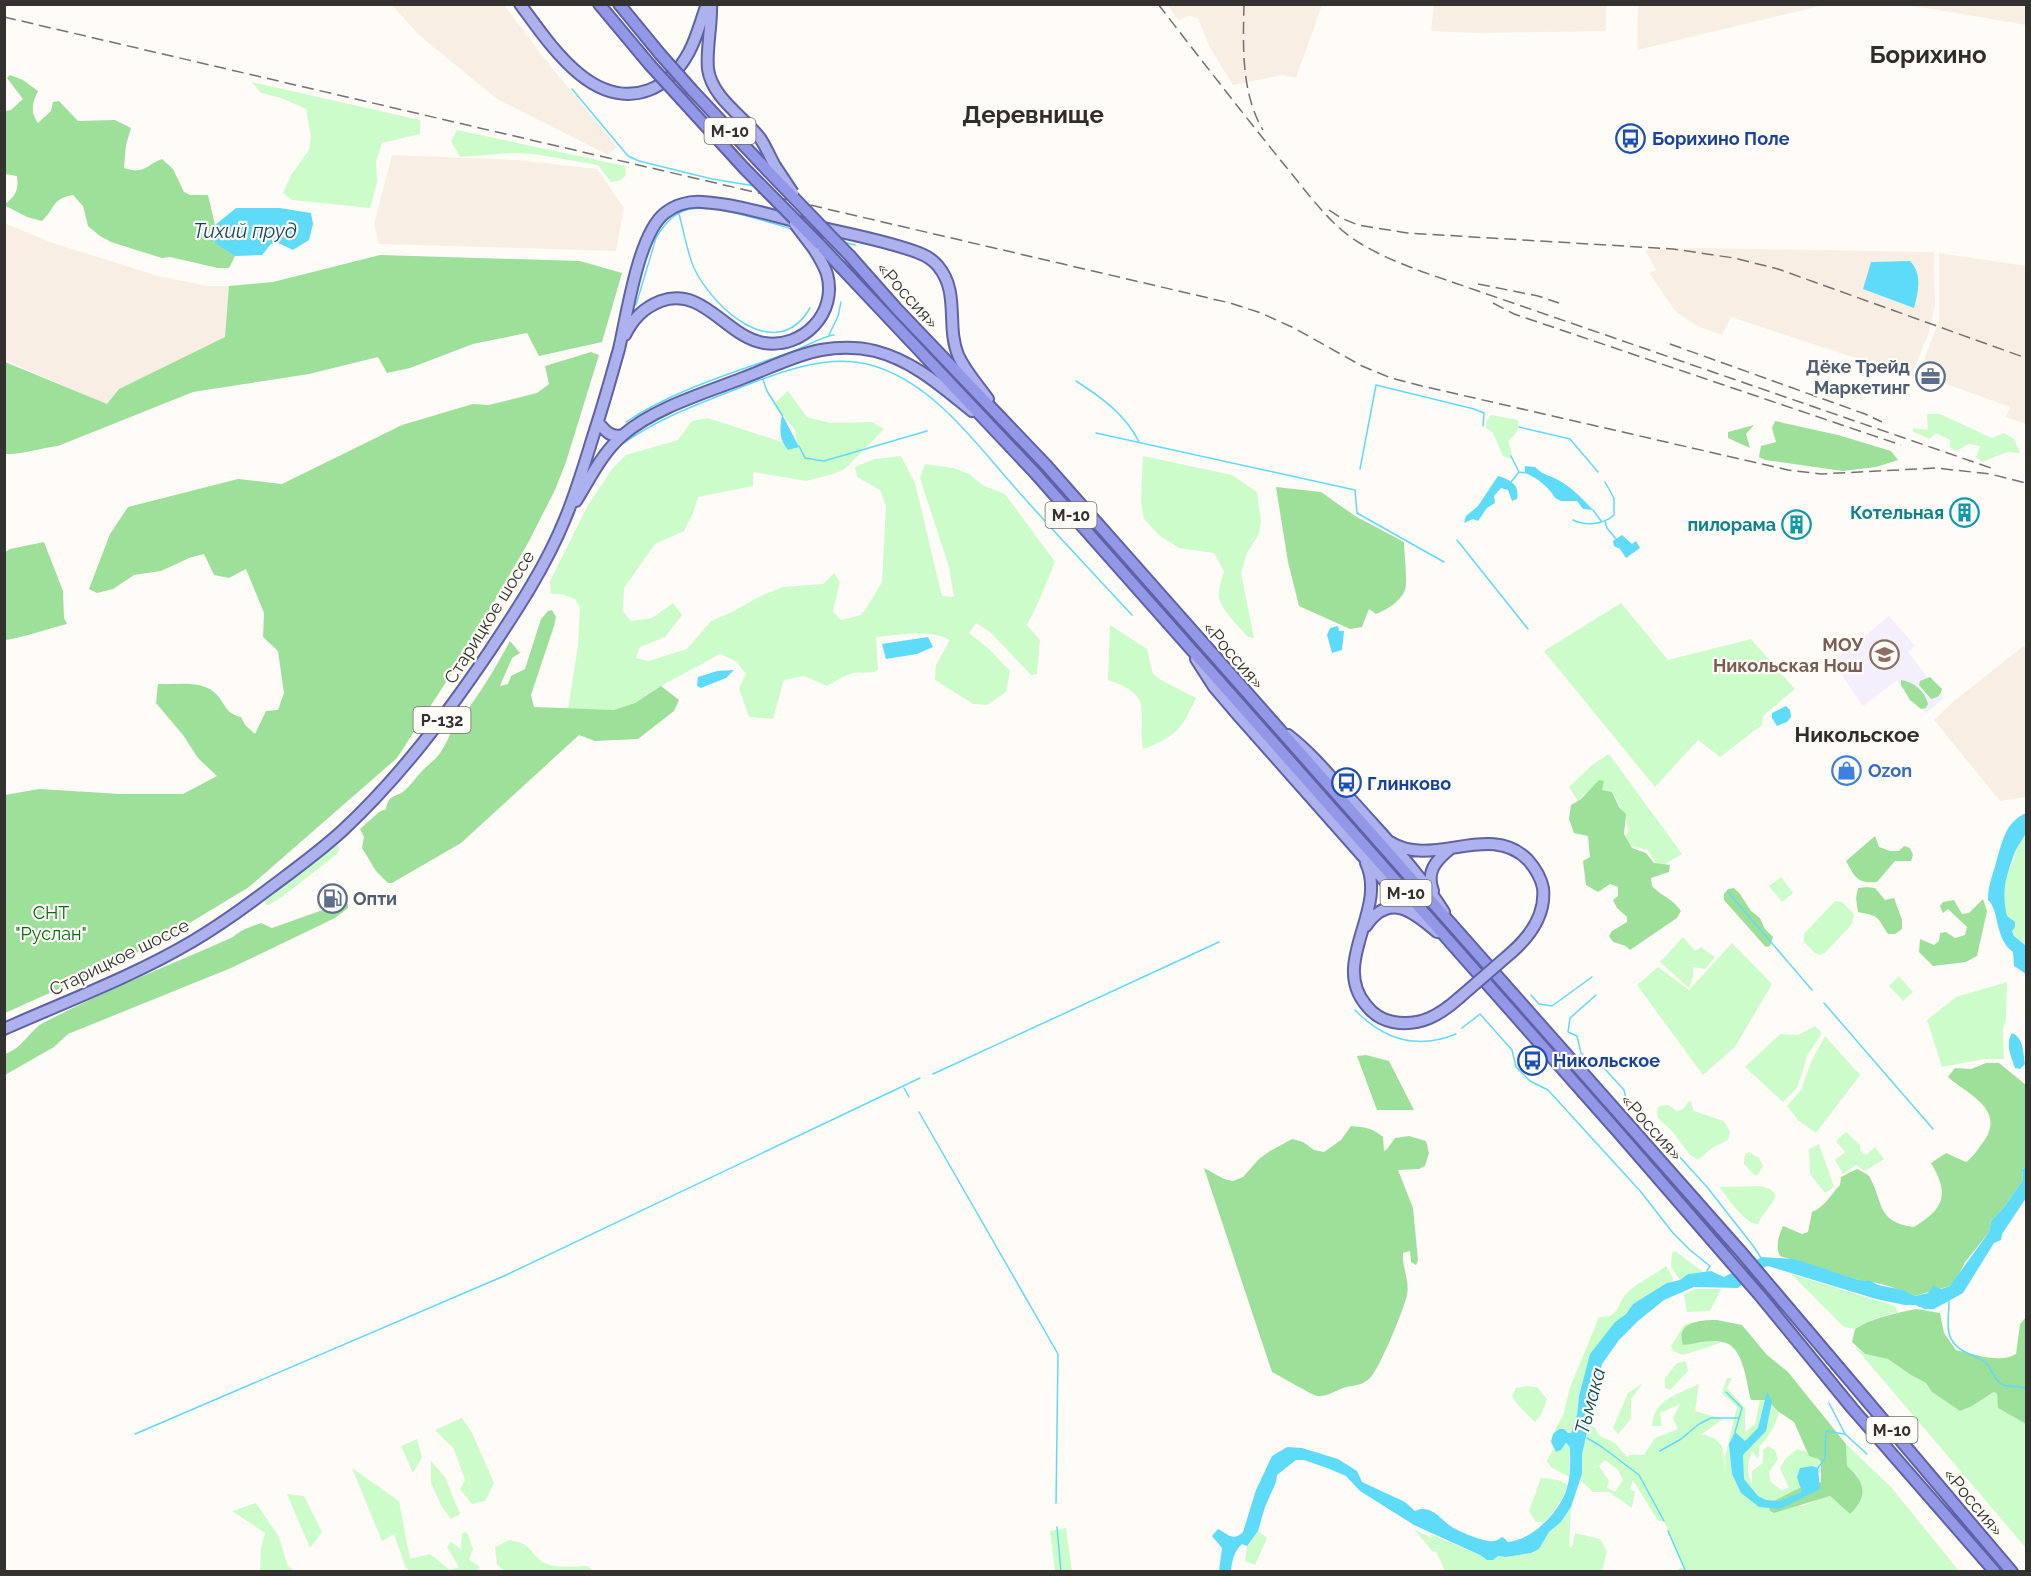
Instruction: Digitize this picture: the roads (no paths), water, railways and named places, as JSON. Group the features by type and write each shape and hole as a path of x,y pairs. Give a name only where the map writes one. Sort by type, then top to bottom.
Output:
{"highway":[{"name":"«Россия»","path":"599,4 650,65 816,247 997,432 1731,1261 1852,1408 1995,1572"},
{"name":"«Россия»","path":"619,4 692,90 772,169 802,206 1098,524 1773,1288 2012,1572"}],"main road":[{"path":"521,5 570,67 581,76 602,89 633,94 654,88 675,72 692,46 709,4"},
{"path":"709,4 711,27 708,57 712,81 720,95 760,139 772,169"},
{"name":"Старицкое шоссе","path":"4,1029 158,960 198,938 290,873 342,831 402,769 449,710 531,587 566,517 598,422 643,250 652,230 663,214 682,204 699,202 738,208 862,237 925,255 938,266 948,281 957,354 1006,424"},
{"path":"618,350 639,314 659,302 675,299 687,300 703,306 742,334 761,342 783,343 796,339 817,323 828,298 827,274 816,247"},
{"path":"566,517 599,461 623,435 658,413 817,351 846,348 874,351 910,365 937,382 997,432"},
{"path":"598,422 609,434 623,435"},
{"path":"1187,646 1214,687 1414,914 1450,943"},
{"path":"1269,720 1303,746 1433,893 1458,932"},
{"path":"1314,789 1341,830"},
{"path":"1361,853 1369,868 1372,888 1363,931 1355,955 1354,978 1362,999 1378,1016 1400,1023 1419,1022 1436,1016 1527,938 1540,915 1543,890 1536,870 1513,849 1500,845 1481,844 1426,851 1409,850 1384,838"},
{"path":"1433,893 1430,880 1432,867 1450,849"},
{"path":"1363,931 1375,915 1387,907 1402,908 1414,914"}],"water":[{"name":"Тихий пруд","path":"236,208 280,208 311,213 313,224 309,240 293,250 278,243 271,244 262,255 235,256 215,243 215,225"},
{"path":"1910,261 1918,278 1914,308 1863,289 1871,262"},
{"path":"782,414 799,447 788,450 783,441 780,428"},
{"path":"1525,466 1535,467 1560,481 1578,494 1593,510 1583,509 1577,501 1561,501 1555,498 1542,483 1525,473"},
{"path":"1498,476 1507,479 1516,487 1517,499 1512,501 1508,490 1501,488 1494,496 1495,503 1487,508 1478,521 1473,519 1464,523 1466,516 1478,506"},
{"path":"1622,535 1632,544 1636,541 1640,548 1626,558 1620,549 1614,546 1613,541"},
{"path":"1338,626 1339,631 1344,631 1342,650 1332,653 1327,635 1330,628"},
{"path":"928,637 933,647 917,654 886,659 882,644"},
{"path":"734,670 726,678 701,688 697,686 698,677 717,671"},
{"path":"1786,706 1790,710 1791,717 1787,722 1777,726 1772,713"},
{"path":"2026,813 2027,830 2009,868 2004,898 2007,916 2015,922 2012,931 2014,936 2026,946 2026,974 2014,966 2013,952 2003,940 1992,905 1988,900 1990,884 2004,838 2014,821"},
{"path":"2012,1033 2019,1038 2022,1046 2025,1064 2020,1069 2015,1068 2009,1050"},
{"name":"Тьмака","path":"2026,1167 2026,1198 2002,1234 2001,1240 1994,1243 1963,1293 1934,1309 1876,1299 1768,1266 1760,1269 1738,1288 1694,1287 1664,1300 1619,1340 1602,1364 1582,1455 1582,1474 1571,1507 1561,1522 1549,1532 1539,1549 1531,1553 1498,1556 1493,1560 1487,1560 1414,1525 1360,1491 1346,1476 1304,1460 1296,1460 1277,1475 1258,1531 1247,1546 1242,1544 1237,1550 1231,1571 1219,1571 1222,1548 1212,1536 1218,1529 1233,1537 1243,1532 1256,1490 1272,1456 1287,1447 1302,1448 1338,1459 1357,1471 1362,1482 1405,1502 1415,1511 1426,1509 1431,1511 1452,1527 1473,1537 1496,1541 1503,1537 1508,1542 1526,1536 1552,1515 1567,1488 1570,1473 1570,1447 1566,1443 1561,1450 1556,1452 1551,1442 1553,1434 1559,1429 1571,1433 1590,1354 1615,1322 1626,1314 1633,1304 1667,1283 1680,1280 1688,1274 1711,1271 1724,1277 1762,1257 1794,1259 1859,1280 1903,1290 1915,1296 1928,1293 1933,1286 1941,1289 1950,1286 1989,1232 1991,1221 2023,1180 2022,1169"},
{"path":"1767,1392 1772,1401 1766,1431 1743,1455 1744,1479 1758,1496 1766,1500 1779,1501 1802,1492 1797,1477 1800,1468 1812,1466 1818,1468 1820,1489 1780,1509 1759,1507 1741,1493 1732,1474 1729,1444 1735,1432 1745,1441 1758,1428"}],"waterway":[{"path":"572,89 628,156 639,161 712,179 755,186"},
{"path":"636,305 656,238 676,214 696,208 709,209 792,229"},
{"path":"679,214 694,268 703,284 730,314 746,325 763,331 780,332 796,325 810,308"},
{"path":"843,242 855,245"},
{"path":"829,335 838,316 841,302"},
{"path":"626,422 664,400 685,391 834,335"},
{"path":"624,443 677,413 782,372 834,362 867,364 890,372 912,384 951,416 1132,615"},
{"path":"763,380 782,415"},
{"path":"1076,381 1120,415 1139,442"},
{"path":"1360,469 1376,385 1474,409 1484,413 1483,426"},
{"path":"1519,427 1570,439 1598,472"},
{"path":"799,446 805,458 824,461 927,431"},
{"path":"1096,433 1355,490 1357,513 1444,562"},
{"path":"1511,456 1519,472 1525,473"},
{"path":"1511,482 1519,472"},
{"path":"1573,520 1594,524 1614,515 1614,498 1605,482"},
{"path":"1593,510 1601,521"},
{"path":"1605,521 1607,528 1616,539"},
{"path":"1457,540 1528,629"},
{"path":"1728,892 1812,990"},
{"path":"933,1074 1219,942"},
{"path":"1531,995 1539,1004 1552,1006 1592,977"},
{"path":"1596,995 1570,1018 1568,1032 1577,1036 1581,1053 1595,1067 1604,1068 1624,1090 1626,1098 1707,1187 1761,1258"},
{"path":"1824,1003 1933,1129"},
{"path":"1355,1010 1377,1028 1401,1039 1428,1041 1456,1034"},
{"path":"1462,1028 1480,1014 1512,1050 1516,1067 1530,1081 1548,1090 1641,1192 1673,1233 1710,1266 1707,1271"},
{"path":"135,1434 504,1276 920,1078"},
{"path":"904,1088 909,1097"},
{"path":"919,1112 1058,1354 1056,1503"},
{"path":"1949,1301 1948,1330 1953,1342 1965,1352 1986,1363 2000,1383 2026,1389"},
{"path":"1726,1392 1742,1408 1735,1432"},
{"path":"1829,1403 1845,1434 1867,1454"},
{"path":"1660,1451 1711,1418 1739,1418"},
{"path":"1818,1468 1825,1458 1826,1431 1844,1434"},
{"name":"Тьмака","path":"1587,1438 1639,1475 1664,1521"},
{"path":"1057,1527 1061,1572"},
{"path":"1668,1531 1686,1572"}],"railway":[{"path":"1158,4 1312,199 1341,230 1363,245 1423,272 1994,469"},
{"path":"1244,4 1244,53 1247,85 1256,116 1263,130"},
{"path":"4,17 1230,303 1261,313 1294,328 1362,366 1391,378 1422,386 1788,470 1821,474 1936,468 1990,474 2026,483"},
{"path":"1329,210 1358,225 1407,233 1673,249 1734,258 1778,269 2026,358"},
{"path":"1478,284 1538,296 1559,303"},
{"path":"1493,303 1514,314 1901,445"},
{"path":"1670,344 1882,422"}],"place":[{"name":"Борихино Поле","path":"1631,138"},
{"name":"Дёке Трейд Маркетинг","path":"1931,376"},
{"name":"Котельная","path":"1965,512"},
{"name":"пилорама","path":"1797,524"},
{"name":"МОУ Никольская Нош","path":"1884,654"},
{"name":"Ozon","path":"1847,770"},
{"name":"Глинково","path":"1346,783"},
{"name":"Опти","path":"332,898"},
{"name":"Никольское","path":"1532,1060"}],"district":[{"name":"Борихино","path":"1928,54"},
{"name":"Деревнище","path":"1033,114"},
{"name":"Никольское","path":"1857,734"}],"park label":[{"name":"СНТ \"Руслан\"","path":"51,922"}]}
